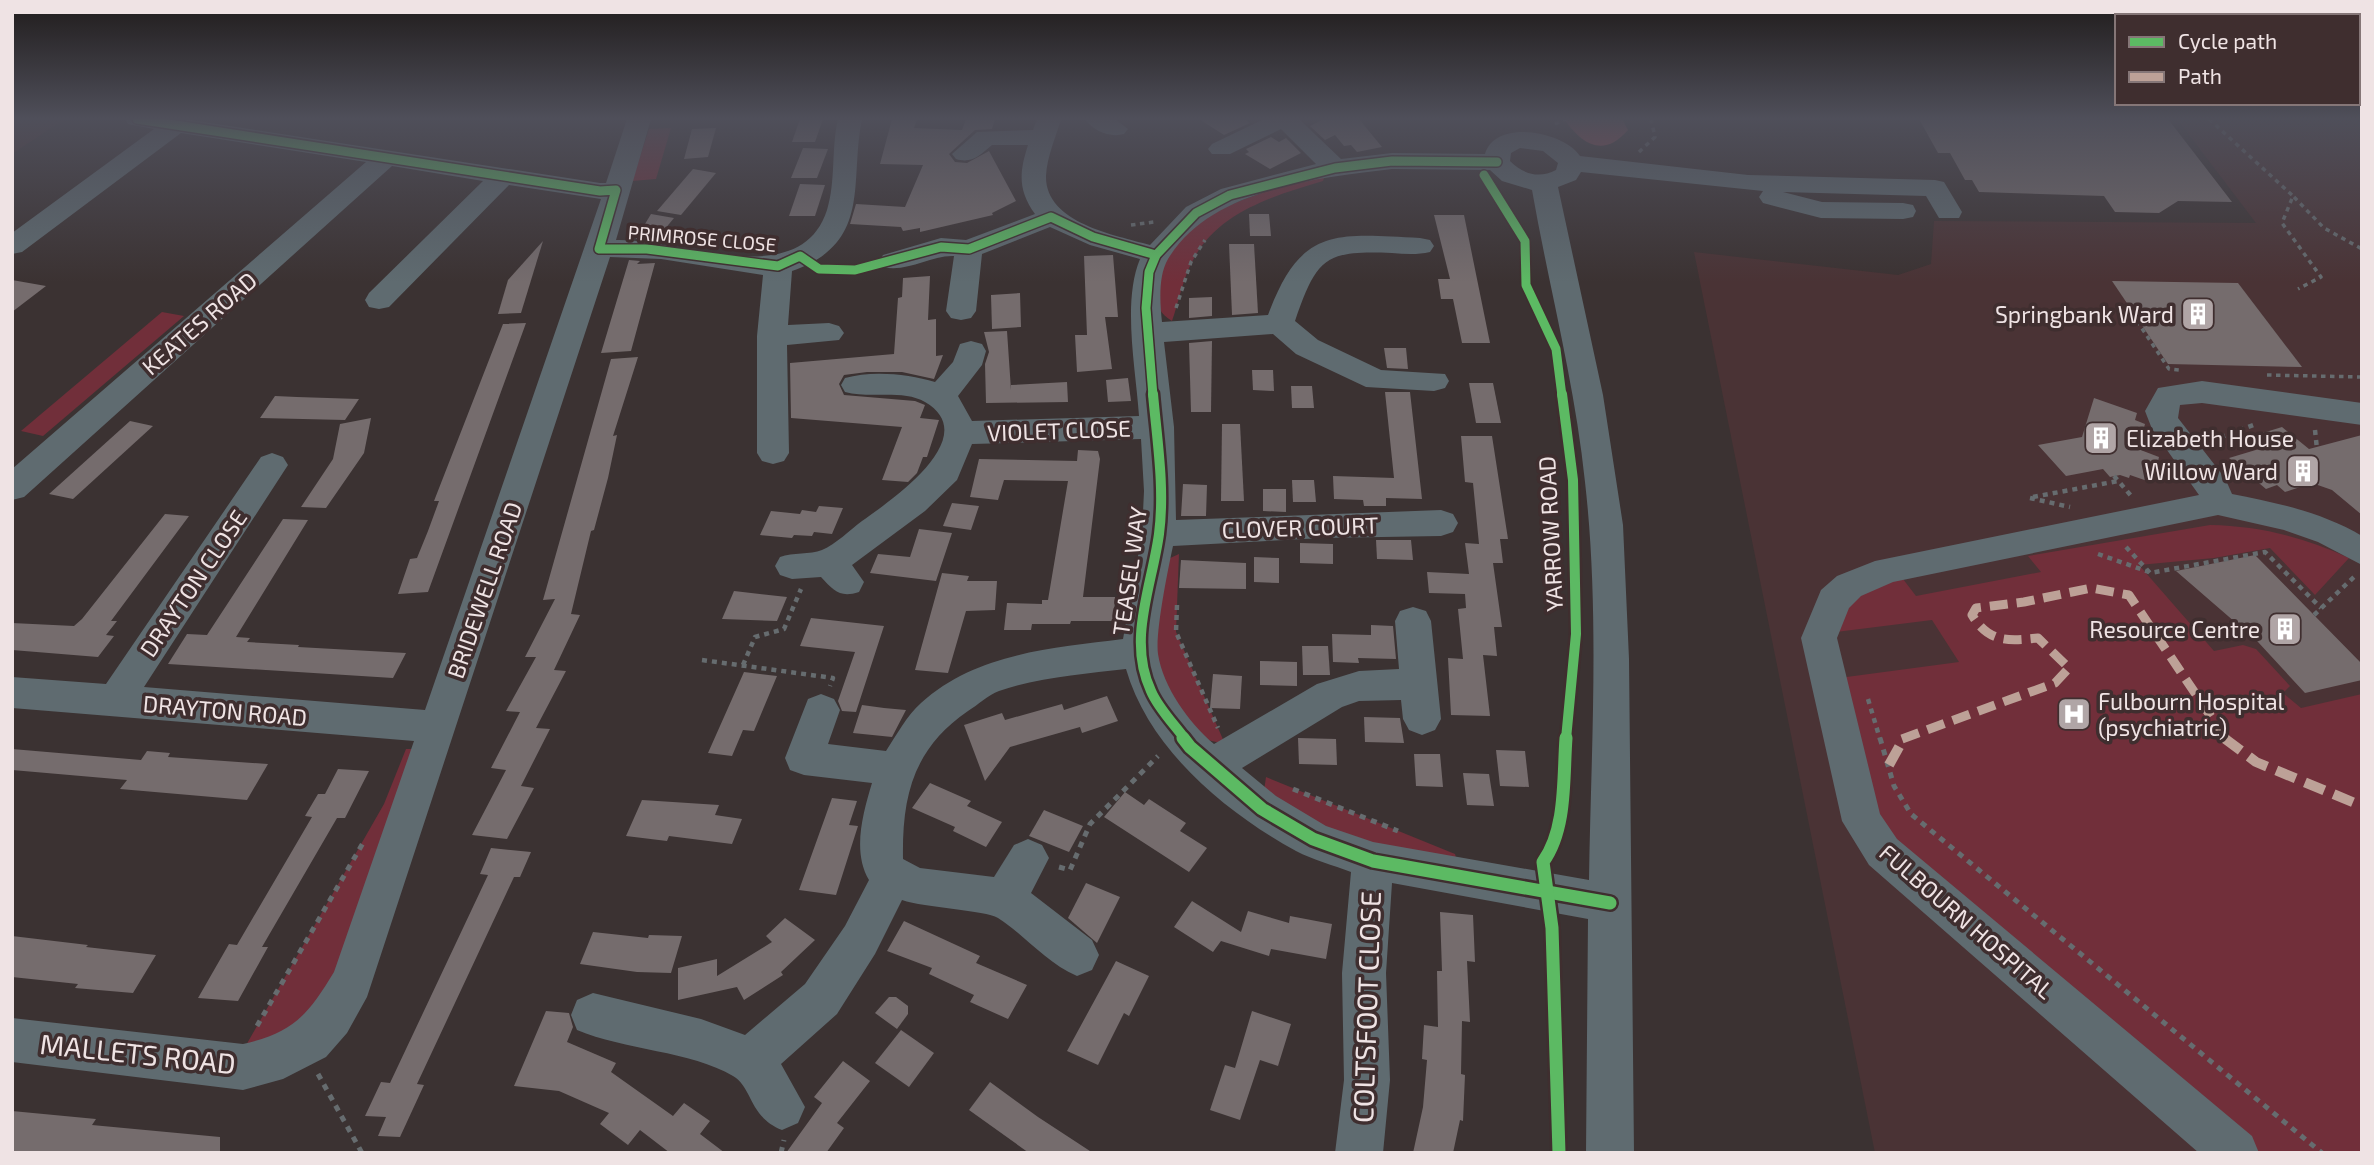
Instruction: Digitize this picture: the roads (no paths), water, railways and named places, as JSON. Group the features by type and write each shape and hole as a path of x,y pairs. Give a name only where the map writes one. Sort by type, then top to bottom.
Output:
{"street":[{"path":"12,246 111,173"},
{"name":"KEATES ROAD","path":"12,488 369,173"},
{"path":"485,173 600,191 616,190"},
{"name":"BRIDEWELL ROAD","path":"304,1049 331,1020 352,982 599,249 621,173"},
{"name":"PRIMROSE CLOSE","path":"599,249 647,248 778,266 800,256 827,236 838,215 844,191 845,173"},
{"path":"1034,173 1036,200 1051,217 1093,237 1156,255"},
{"name":"TEASEL WAY","path":"1314,173 1230,195 1196,213 1156,255 1149,272 1146,290 1161,332 1158,426 1161,491 1159,534 1150,572 1139,653 1151,692 1262,809 1313,839 1373,860 1609,903"},
{"path":"1510,173 1514,177 1554,173"},
{"path":"1558,173 1553,237 1576,328 1596,431 1606,525 1610,662 1610,1153"},
{"path":"1565,173 1748,183 1935,188 1949,212 1821,210 1784,201 1756,190 1748,183"},
{"path":"379,300 503,176"},
{"path":"893,261 940,247 969,249 1051,217"},
{"path":"1279,324 1299,271 1311,256 1335,245 1421,246"},
{"path":"961,311 969,249"},
{"name":"PRIMROSE CLOSE","path":"773,453 772,336 778,266"},
{"path":"1161,332 1279,324 1307,347 1377,380 1434,379"},
{"path":"772,336 829,333"},
{"path":"856,385 909,387 942,395 967,365 971,351"},
{"path":"2218,503 2213,486 2163,421 2161,411 2169,396 2202,392 2362,414"},
{"name":"VIOLET CLOSE","path":"820,569 913,502 945,472 960,433 957,415 942,395"},
{"name":"VIOLET CLOSE","path":"960,433 1158,426"},
{"name":"DRAYTON CLOSE","path":"115,701 272,465"},
{"name":"FULBOURN HOSPITAL","path":"2235,1153 1883,852 1862,821 1819,638 1834,600 1849,586 1887,570 2218,503 2288,517 2330,533 2362,552"},
{"name":"CLOVER COURT","path":"1159,534 1323,525 1441,523"},
{"path":"1211,755 1330,695 1359,686 1420,702 1413,621"},
{"path":"1077,955 1005,898 920,887 892,878 882,865 883,817 895,769 933,715 986,679 1045,664 1139,653"},
{"name":"DRAYTON ROAD","path":"12,692 438,727"},
{"path":"821,710 804,758 895,769"},
{"path":"1005,898 1028,858"},
{"name":"COLTSFOOT CLOSE","path":"1359,1153 1367,1080 1364,973 1373,860"},
{"path":"751,1060 821,999 860,940 892,878"},
{"path":"593,1016 701,1041 751,1060 782,1107"},
{"name":"MALLETS ROAD","path":"12,1040 234,1066 278,1060 304,1049"}],"place":[{"name":"Springbank Ward","path":"2198,314"},
{"name":"Elizabeth House","path":"2101,438"},
{"name":"Willow Ward","path":"2303,471"},
{"name":"Resource Centre","path":"2285,629"},
{"name":"Fulbourn Hospital (psychiatric)","path":"2074,714"}]}
